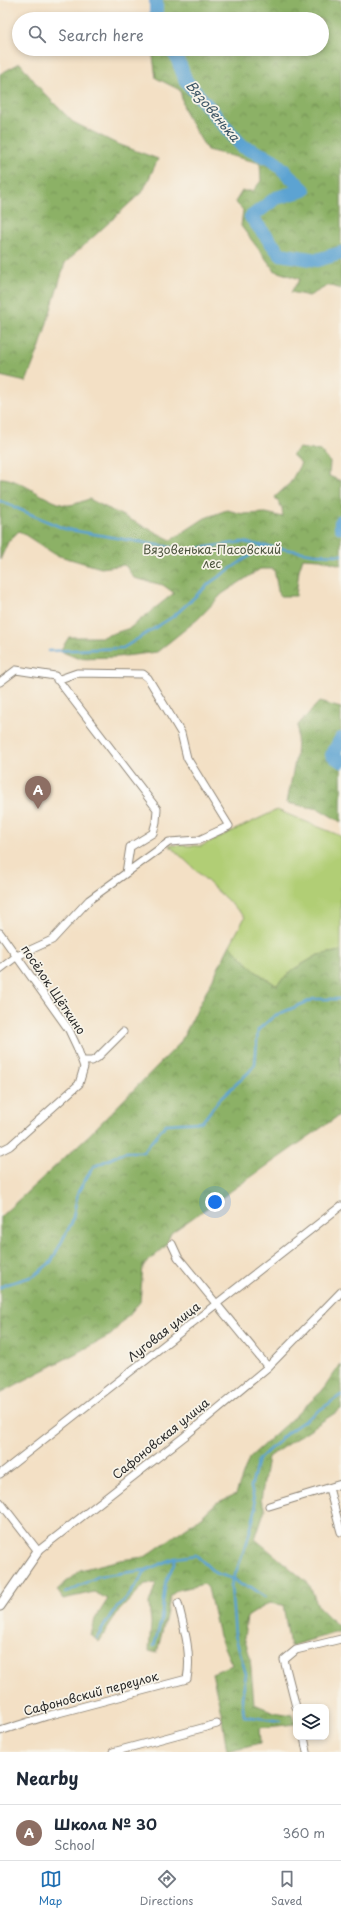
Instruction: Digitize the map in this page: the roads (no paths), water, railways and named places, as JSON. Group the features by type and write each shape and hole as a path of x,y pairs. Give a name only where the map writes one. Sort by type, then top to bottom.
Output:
{"street":[{"path":"0,682 16,670 55,676 157,810 153,833 130,846 126,873"},
{"path":"0,969 17,956 52,940 89,900 169,842 199,840 229,826 187,758 181,732 148,678 143,674 77,672 57,680"},
{"name":"посёлок Щёткино","path":"0,933 70,1030 84,1067 79,1084 10,1146 0,1151"},
{"path":"82,1061 92,1061 98,1058 123,1032"},
{"name":"Луговая улица","path":"0,1474 217,1305 341,1206"},
{"path":"172,1244 178,1257 268,1367"},
{"name":"Сафоновская улица","path":"0,1606 38,1551 185,1436 268,1367 341,1292"},
{"path":"269,1506 341,1484"},
{"path":"329,1488 341,1532"},
{"path":"0,1502 38,1551"},
{"name":"Сафоновский переулок","path":"0,1731 47,1716 187,1679 189,1670 185,1635 178,1603"},
{"path":"295,1704 284,1660 296,1650 341,1639"},
{"path":"113,1752 217,1724"},
{"path":"305,1740 307,1752"}],"waterway":[{"name":"Вязовенька","path":"156,0 156,12"},
{"name":"Вязовенька","path":"176,56 186,81 242,146 273,160 304,190 276,198 251,217 280,254 317,260 341,253"},
{"path":"0,501 65,529 186,550 242,542 315,554 341,555"},
{"name":"Вязовенька","path":"341,521 341,527"},
{"path":"49,651 123,648 174,616 211,582 264,546"},
{"name":"Вязовенька","path":"341,739 332,755 341,761"},
{"path":"0,1288 4,1285 34,1276 51,1262 72,1222 78,1192 93,1167 125,1152 143,1152 166,1124 202,1122 219,1100 249,1072 255,1064 258,1030 274,1016 314,999 341,999"},
{"path":"281,1721 244,1716 242,1698 246,1674 235,1635 231,1586 247,1542 256,1508 251,1487 258,1460 287,1433 341,1395"},
{"path":"154,1646 161,1621 165,1585 176,1558 196,1555 215,1573 234,1579 241,1585 251,1587 265,1597"},
{"path":"65,1593 99,1576 146,1570 175,1558"},
{"path":"97,1638 112,1613 131,1593 146,1570"}],"place":[{"name":"Школа № 30","path":"38,809"}],"park label":[{"name":"Вязовенька-Пасовский лес","path":"212,557"}]}
